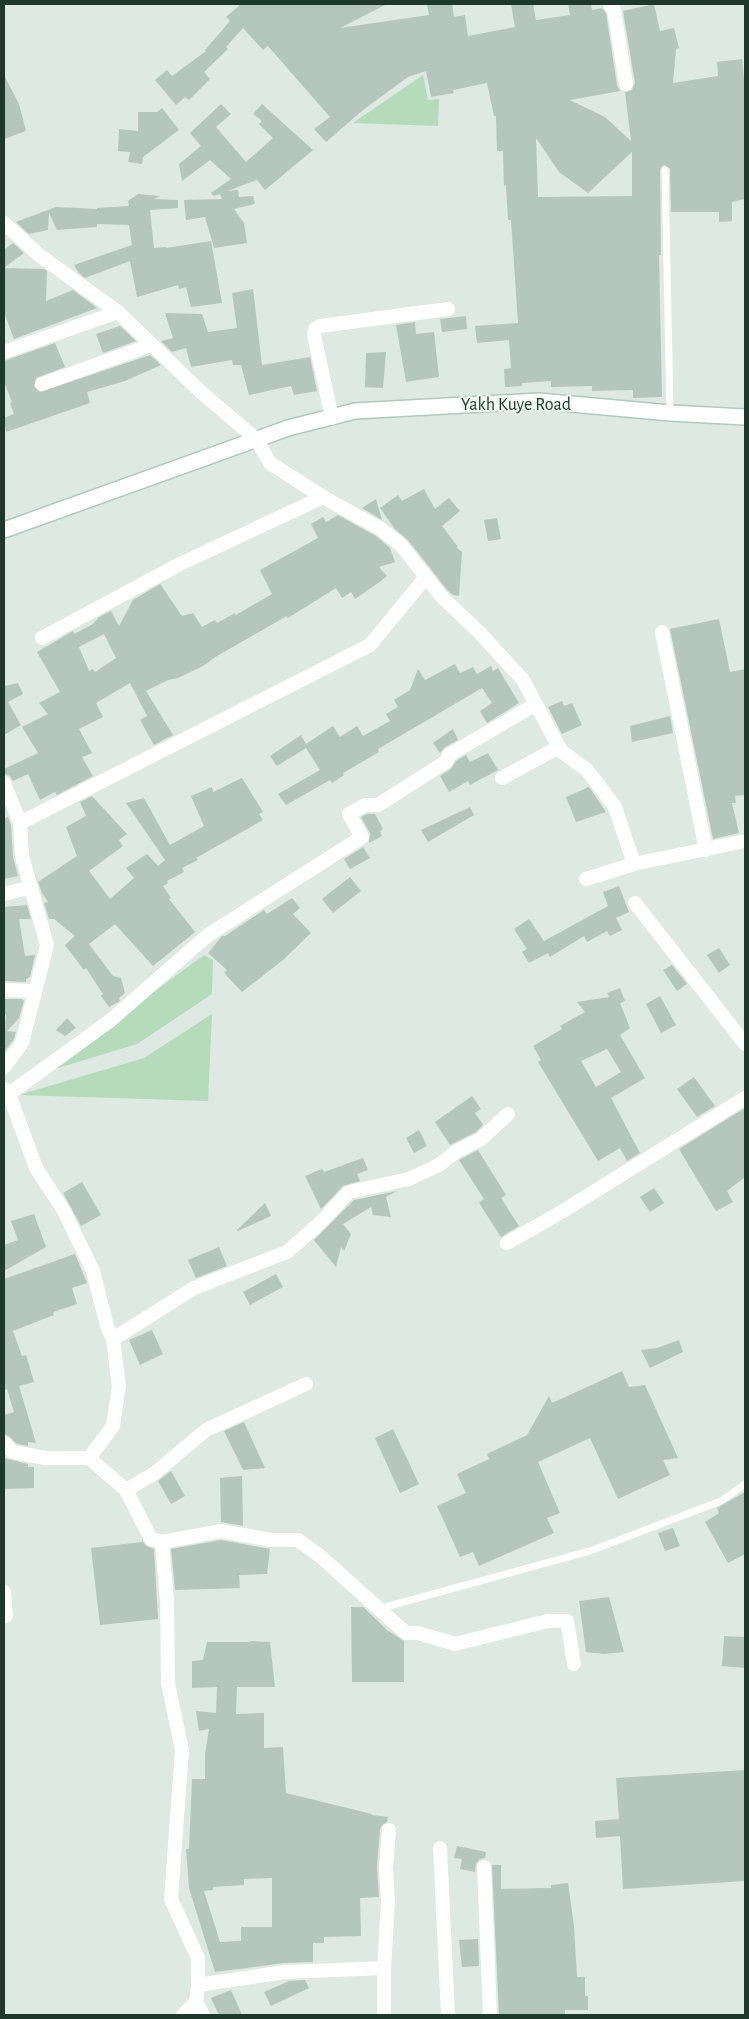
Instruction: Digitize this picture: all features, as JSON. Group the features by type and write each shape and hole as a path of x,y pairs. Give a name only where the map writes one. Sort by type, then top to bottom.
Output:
{"main road":[{"name":"Yakh Kuye Road","path":"4,530 288,428 355,411 540,401 670,413 745,417"}],"street":[{"path":"610,4 614,10 626,84"},
{"path":"4,223 39,255 118,312 151,345 256,439 270,463 323,497 381,530 401,545 442,598 480,633 522,680 561,751 586,770 615,807 634,864"},
{"path":"332,418 314,335 315,329 320,326 448,309"},
{"path":"4,352 118,312"},
{"path":"42,384 151,345"},
{"path":"42,638 180,564 323,497"},
{"path":"20,823 370,645 426,577"},
{"path":"662,632 706,850"},
{"path":"89,1458 113,1426 119,1386 113,1339 107,1326 93,1271 67,1218 36,1168 7,1091 111,1020 208,935 362,837 349,814 365,805 378,805 447,761 449,755 536,704"},
{"path":"502,778 559,747"},
{"path":"4,783 20,823 22,856 47,945 22,1043 4,1067"},
{"path":"586,880 634,864 745,841"},
{"path":"4,894 31,887"},
{"path":"635,903 745,1044"},
{"path":"4,990 35,991"},
{"path":"507,1243 563,1212 745,1098"},
{"path":"113,1339 194,1288 287,1252 349,1192 409,1179 439,1165 457,1151 481,1139 508,1114"},
{"path":"126,1490 155,1473 206,1430 306,1384"},
{"path":"4,1443 13,1452 45,1458 89,1458 126,1490 151,1539 162,1542 221,1530 271,1540 298,1540 320,1556 406,1633 418,1633 455,1644 548,1621 567,1621 574,1664"},
{"path":"162,1542 167,1600 168,1683 182,1750 171,1899 198,1958 196,2002 203,2015"},
{"path":"4,1592 6,1616"},
{"path":"384,2015 384,1968 388,1902 386,1868 388,1830"},
{"path":"440,1848 448,2015"},
{"path":"484,1867 490,2015"},
{"path":"198,1985 285,1972 384,1968"},
{"path":"183,2015 196,2002"}],"lane":[{"path":"665,170 670,413"},
{"path":"378,1609 590,1551 721,1501 745,1484"}],"green space":[{"path":"423,75 428,100 439,99 438,126 353,123"},
{"path":"204,955 213,960 212,994 137,1044 45,1072"},
{"path":"212,1014 208,1101 19,1095 144,1058"}],"building":[{"path":"241,4 387,4 340,28 429,15 427,4 452,4 454,17 465,15 468,36 515,27 511,4 533,4 536,20 570,15 568,4 591,4 592,10 602,8 606,13 617,85 620,91 570,100 605,117 631,141 625,92 632,90 635,83 623,11 654,4 660,31 674,28 679,48 676,49 673,83 718,76 717,62 742,59 745,89 745,199 732,202 732,221 719,222 719,212 671,212 670,169 665,165 660,170 661,255 659,255 662,397 633,398 633,390 592,391 592,386 551,387 551,381 522,383 522,386 505,387 504,369 511,368 509,340 477,343 475,326 518,323 511,220 508,220 506,185 504,186 503,151 497,151 496,116 494,116 487,83 453,90 454,93 431,97 426,71 408,77 363,110 326,142 314,129 330,117 268,46 263,50 243,28 226,47 228,49 204,72 210,79 189,100 185,97 176,105 155,80 167,70 172,76 206,51 230,21 226,17","holes":["536,138 559,172 588,193 632,152 632,196 538,197"]},
{"path":"4,75 19,104 26,131 4,139"},
{"path":"221,104 231,114 216,127 246,162 273,138 259,124 262,121 253,114 262,104 313,150 265,190 257,180 227,191 238,190 239,197 253,196 255,204 234,209 244,223 247,243 214,248 205,217 186,220 184,200 222,199 220,194 213,196 211,193 231,179 210,160 182,181 179,164 201,146 190,133"},
{"path":"162,108 179,130 143,157 142,164 128,162 130,152 118,151 119,129 138,131 138,112 157,112"},
{"path":"138,194 160,196 154,199 178,200 178,208 150,210 154,248 211,241 222,303 191,307 186,287 179,289 178,285 137,297 130,261 85,278 78,272 74,265 132,245 129,225 97,224 97,227 57,230 49,213 48,230 29,234 16,222 56,207 97,209 129,206 128,201"},
{"path":"13,243 24,253 4,268 4,250"},
{"path":"4,268 44,269 47,271 46,301 73,290 97,308 14,339 4,312"},
{"path":"253,289 262,365 310,357 317,391 294,395 291,386 249,395 241,365 233,365 232,360 191,367 186,348 172,352 161,341 173,338 165,313 202,314 208,332 237,328 232,293"},
{"path":"466,316 467,329 442,332 440,319"},
{"path":"415,322 416,334 434,332 439,377 406,382 396,325"},
{"path":"120,326 136,341 103,353 96,334"},
{"path":"55,343 65,367 36,378 34,386 40,392 150,355 161,365 125,381 87,392 90,403 6,432 4,418 14,414 10,403 12,402 4,382 4,361"},
{"path":"386,352 383,388 365,387 366,353"},
{"path":"424,489 435,509 449,498 460,511 442,526 458,547 456,547 462,552 459,596 453,595 448,591 408,540 395,529 380,508 398,495 402,501"},
{"path":"376,499 382,520 362,508"},
{"path":"338,515 376,536 390,548 395,562 379,567 387,576 355,599 351,592 342,598 336,588 288,618 287,616 203,666 146,691 173,735 154,745 140,720 147,716 130,683 96,703 103,717 79,729 92,753 82,757 93,776 57,795 55,792 40,800 28,774 13,781 10,776 5,774 4,769 38,753 22,727 48,714 39,703 60,692 37,652 73,631 74,634 93,624 99,617 111,611 119,626 133,600 160,584 182,616 193,613 202,627 215,620 217,623 235,613 236,615 272,594 260,570 318,538 311,524 323,517 326,522","holes":["104,634 116,658 95,672 93,669 89,671 79,647"]},
{"path":"497,518 501,539 488,541 484,520"},
{"path":"719,619 730,672 745,669 745,795 735,796 736,803 732,803 739,833 713,839 670,629"},
{"path":"455,664 460,673 473,667 477,674 491,666 493,671 498,668 519,703 487,723 480,711 492,703 482,688 378,749 379,752 343,773 344,775 332,783 330,780 286,805 278,794 320,770 306,748 277,766 270,756 301,735 306,744 333,726 340,737 357,726 363,736 390,721 386,714 398,707 394,700 410,690 418,669 425,680"},
{"path":"18,683 23,694 8,702 21,725 4,735 4,686"},
{"path":"562,701 564,706 572,703 582,725 562,734 548,707"},
{"path":"670,716 673,733 632,742 630,726"},
{"path":"453,729 458,740 445,747 440,753 433,743"},
{"path":"488,753 498,770 470,785 468,781 449,792 440,776 451,769 456,761 466,755 470,762"},
{"path":"242,778 263,812 259,814 263,820 196,858 198,860 182,868 184,872 167,881 168,883 163,886 171,898 169,899 195,932 153,966 115,924 89,944 113,976 121,978 125,993 119,998 120,1001 109,1007 86,968 84,970 65,945 75,936 54,919 49,919 44,903 48,902 38,882 77,856 66,827 86,816 80,802 92,796 127,834 119,840 123,846 89,871 110,899 134,878 126,868 147,854 158,866 165,860 126,803 144,798 170,845 204,826 191,796 212,787 213,792"},
{"path":"589,787 606,812 576,822 566,797"},
{"path":"470,807 474,815 428,842 421,830"},
{"path":"367,814 375,814 383,829 380,831 382,836 369,843 370,833 361,817"},
{"path":"8,817 11,825 13,857 18,876 4,879 4,819"},
{"path":"363,847 370,858 350,869 344,859"},
{"path":"350,877 361,891 333,913 322,899"},
{"path":"619,886 629,912 616,918 622,930 610,936 607,931 587,942 584,936 550,957 548,953 529,963 522,952 527,949 514,929 529,919 544,941 608,906 603,892"},
{"path":"292,898 300,908 293,914 311,933 283,960 242,992 224,973 227,970 208,953 222,936 225,936 264,910 267,914"},
{"path":"27,905 31,919 19,919 25,956 35,955 30,977 26,979 26,982 4,981 4,907"},
{"path":"719,948 730,965 719,973 707,955"},
{"path":"672,965 687,984 677,991 663,970"},
{"path":"620,988 625,1001 620,1003 630,1028 620,1035 645,1078 611,1098 640,1153 627,1161 620,1148 598,1161 538,1062 541,1060 533,1046 562,1029 560,1026 585,1012 577,1002 609,997 607,993","holes":["607,1049 621,1072 596,1087 581,1061"]},
{"path":"660,996 676,1025 661,1033 646,1004"},
{"path":"4,999 22,999 24,1001 19,1018 7,1031 16,1032 14,1039 4,1052 6,1014 4,1014"},
{"path":"67,1018 76,1028 65,1036 56,1030"},
{"path":"694,1077 715,1106 697,1117 677,1089"},
{"path":"472,1096 481,1109 475,1113 483,1125 476,1132 450,1145 435,1122"},
{"path":"745,1108 745,1177 727,1191 733,1202 716,1211 679,1149"},
{"path":"419,1130 427,1146 414,1153 406,1138"},
{"path":"478,1150 506,1195 501,1198 519,1226 501,1237 479,1203 484,1199 459,1160"},
{"path":"363,1158 368,1170 357,1174 360,1181 343,1186 321,1209 305,1176 322,1169 324,1172"},
{"path":"82,1182 101,1215 81,1226 63,1193"},
{"path":"654,1188 664,1203 650,1212 640,1197"},
{"path":"397,1191 386,1197 391,1217 373,1215 371,1207 343,1224 351,1234 344,1251 341,1247 336,1267 314,1240 354,1200"},
{"path":"265,1203 271,1216 237,1230"},
{"path":"34,1214 46,1247 4,1271 4,1245 18,1240 11,1221"},
{"path":"219,1247 227,1266 196,1278 188,1260"},
{"path":"75,1254 87,1283 72,1288 77,1304 53,1312 54,1315 13,1331 22,1356 26,1355 34,1382 19,1386 36,1443 28,1442 28,1446 17,1444 4,1434 4,1415 14,1412 7,1389 4,1390 4,1279"},
{"path":"276,1274 283,1287 250,1305 243,1292"},
{"path":"152,1330 163,1354 140,1365 129,1340"},
{"path":"679,1340 683,1352 650,1368 641,1350 657,1348"},
{"path":"622,1371 629,1387 645,1385 678,1458 663,1460 670,1475 618,1499 590,1438 538,1462 560,1513 547,1518 554,1533 479,1566 473,1552 460,1557 437,1506 466,1493 457,1474 489,1459 487,1454 527,1435 549,1396 552,1403"},
{"path":"244,1422 265,1468 243,1470 224,1431"},
{"path":"393,1429 419,1484 400,1493 375,1438"},
{"path":"4,1458 28,1464 28,1467 34,1467 34,1488 4,1489"},
{"path":"171,1471 185,1496 171,1504 158,1481"},
{"path":"242,1476 243,1526 221,1522 220,1478"},
{"path":"745,1492 745,1554 728,1563 705,1522 719,1513 717,1508"},
{"path":"673,1528 680,1546 665,1551 658,1533"},
{"path":"142,1540 146,1546 154,1549 158,1619 100,1625 91,1548 142,1542"},
{"path":"221,1540 270,1549 267,1574 239,1575 240,1588 175,1590 171,1549"},
{"path":"609,1597 624,1652 604,1654 586,1652 579,1601"},
{"path":"351,1607 363,1607 387,1630 404,1641 404,1682 352,1682"},
{"path":"724,1636 745,1637 745,1668 722,1666"},
{"path":"207,1642 270,1642 275,1687 237,1687 236,1714 264,1713 264,1748 283,1747 286,1793 372,1815 388,1817 387,1822 380,1829 377,1867 379,1897 360,1898 361,1936 324,1937 324,1943 313,1943 313,1962 284,1963 215,1972 189,1888 186,1849 189,1849 192,1779 205,1779 205,1754 209,1729 199,1731 196,1711 216,1713 217,1687 192,1688 192,1661 203,1660","holes":["272,1878 272,1927 241,1927 241,1941 220,1942 204,1891 213,1890 213,1887 244,1885 244,1879"]},
{"path":"745,1770 745,1881 623,1889 620,1836 596,1838 595,1821 619,1819 616,1778"},
{"path":"457,1846 486,1852 485,1858 480,1859 476,1863 475,1872 460,1869 462,1859 454,1858"},
{"path":"492,1865 501,1865 501,1889 551,1888 551,1885 568,1883 574,1926 577,1977 585,1977 585,1996 588,1996 588,2010 565,2010 565,2015 499,2015"},
{"path":"478,1939 479,1966 462,1967 459,1940"},
{"path":"305,1980 309,1988 271,2006 264,1992 289,1981"},
{"path":"231,1990 242,2015 219,2015 211,1998"}]}
